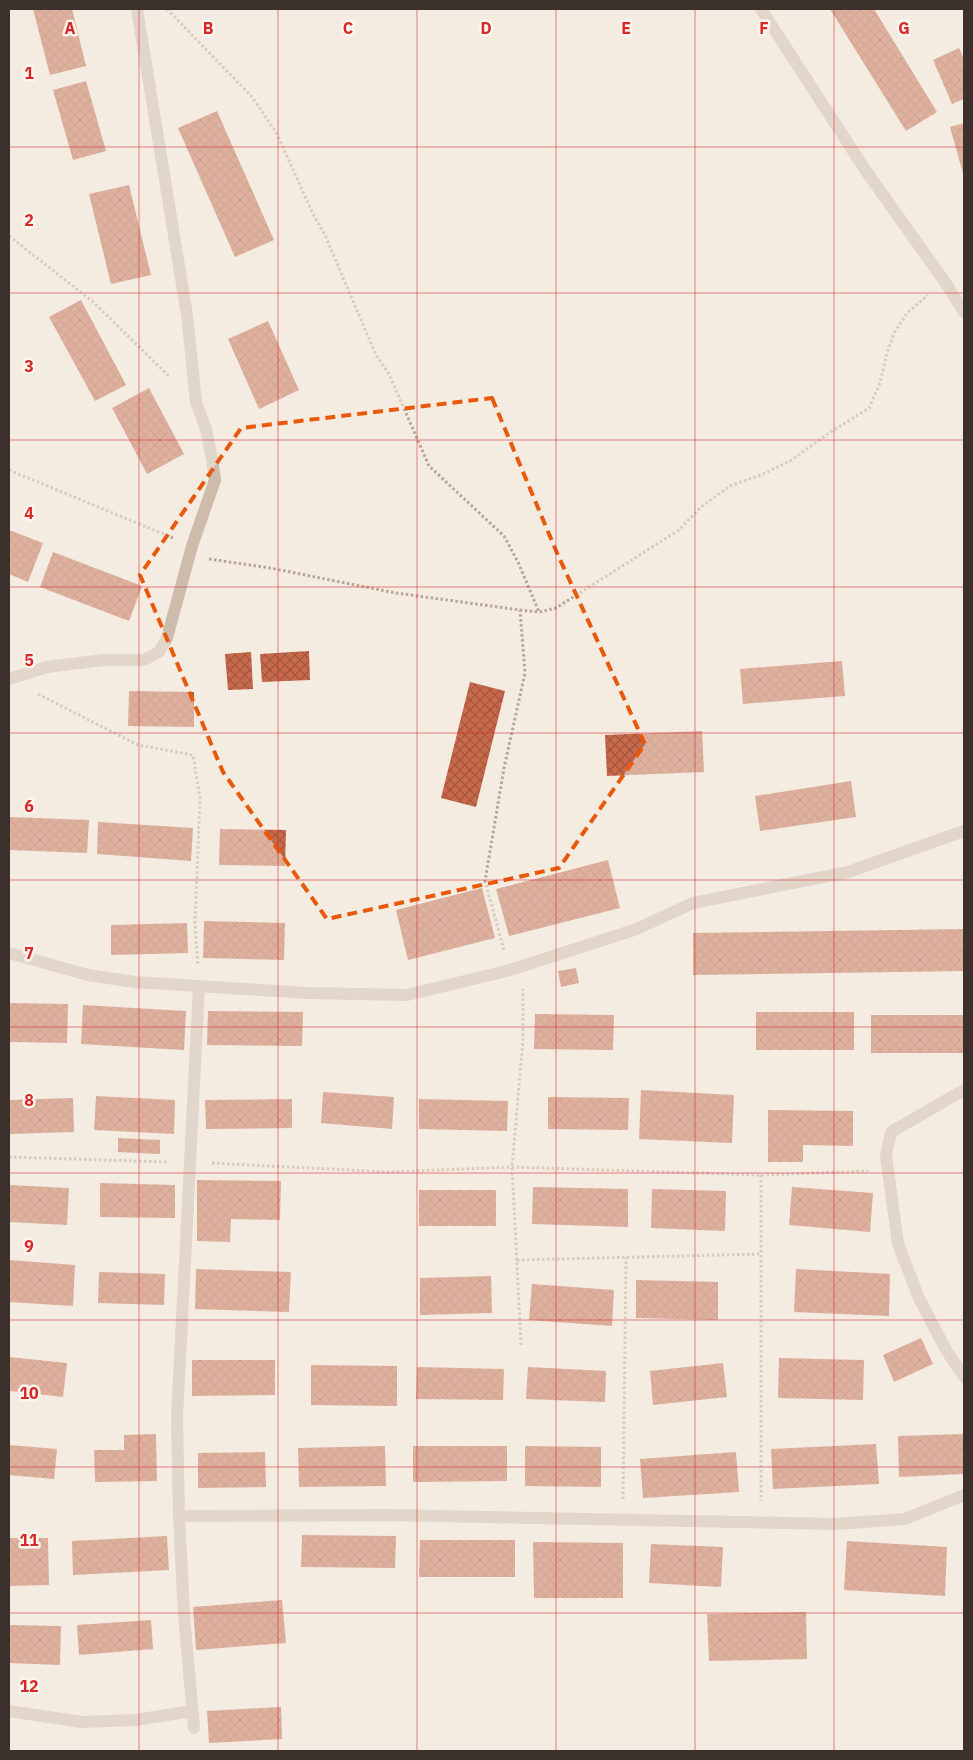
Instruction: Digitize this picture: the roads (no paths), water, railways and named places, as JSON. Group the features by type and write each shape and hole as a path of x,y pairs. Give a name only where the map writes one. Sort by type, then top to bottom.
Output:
{"street":[{"path":"9,679 47,666 103,660 144,660 159,652 167,638 191,551 215,480 206,429 196,402 187,315 137,9"},
{"path":"761,9 864,168 945,282 964,312"},
{"path":"9,953 88,975 135,982 308,993 407,995 510,970 634,930 694,903 848,872 964,831"},
{"path":"194,1728 184,1615 177,1418 199,986"},
{"path":"964,1090 891,1132 886,1155 898,1244 919,1298 946,1350 964,1376"},
{"path":"179,1516 390,1515 836,1524 905,1519 964,1495"},
{"path":"9,1711 82,1722 136,1720 192,1711"}]}
